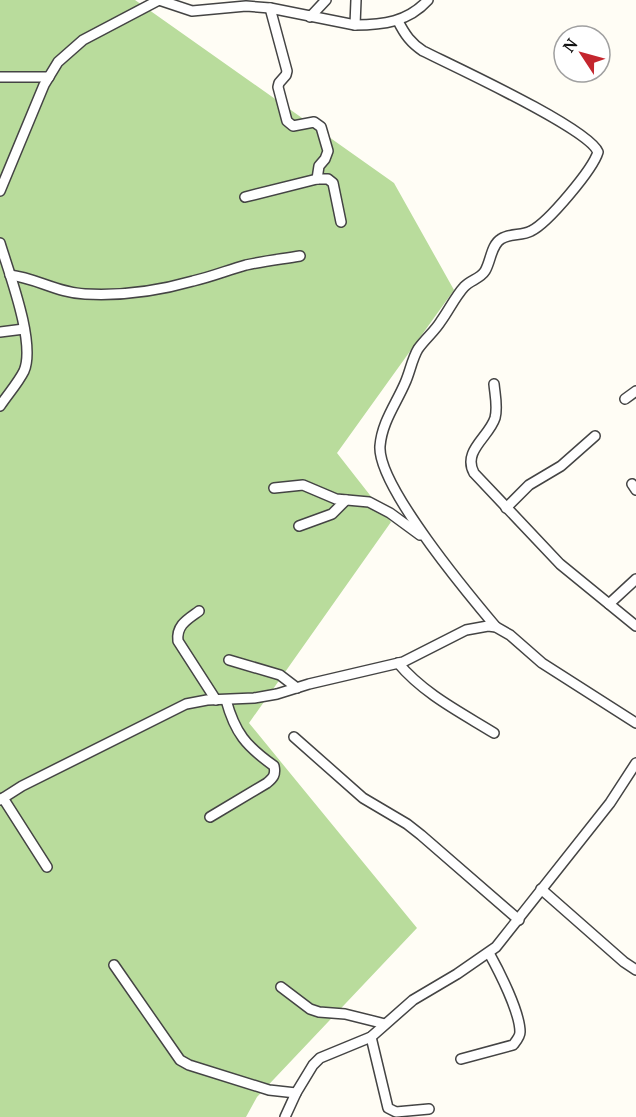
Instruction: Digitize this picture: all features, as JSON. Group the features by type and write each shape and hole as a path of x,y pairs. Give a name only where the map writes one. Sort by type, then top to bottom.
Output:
{"street":[{"path":"0,191 49,77 58,62 83,40 159,0 192,11 246,6 270,8 355,25 398,21 416,12 428,0"},
{"path":"310,17 326,0"},
{"path":"355,25 356,0"},
{"path":"270,8 287,71 278,87 287,121 293,126 314,122 321,126 327,148 325,159 318,166 317,179"},
{"path":"398,21 405,35 423,51 545,113 590,142 598,152 589,170 541,224 528,232 500,239 495,244 486,271 463,288 441,322 418,349 404,387 393,404 380,447 382,464 427,540 496,627 510,635 542,663 636,723"},
{"path":"0,77 49,77"},
{"path":"245,197 317,179 328,179 333,183 341,222"},
{"path":"0,243 24,329 27,359 24,370 0,405"},
{"path":"10,274 23,276 71,293 134,293 194,281 247,265 300,256"},
{"path":"0,332 24,329"},
{"path":"494,384 495,417 474,449 471,467 506,508 560,564 636,626"},
{"path":"625,399 636,390"},
{"path":"506,508 529,485 561,466 595,436"},
{"path":"274,488 303,485 328,496 369,502 381,507 427,540"},
{"path":"299,526 332,514 346,500"},
{"path":"609,604 636,579"},
{"path":"199,611 181,625 177,633 178,641 221,700 245,742 255,753 274,766 275,772 267,783 210,817"},
{"path":"47,867 2,799 186,704 254,698 398,663 466,630 496,627"},
{"path":"229,660 280,675 297,688"},
{"path":"398,663 428,692 494,733"},
{"path":"294,737 363,798 421,835 519,920"},
{"path":"285,1117 313,1065 320,1058 371,1036 413,1000 489,952 506,936 610,803 636,763"},
{"path":"541,889 636,970"},
{"path":"461,1059 513,1045 519,1038 520,1031 510,996 489,952"},
{"path":"114,965 180,1060 189,1065 269,1089 296,1094"},
{"path":"280,987 310,1009 345,1014 385,1024"},
{"path":"371,1036 388,1108 396,1112 429,1108"}],"green space":[{"path":"0,0 135,0 394,183 454,290 337,453 391,522 249,723 417,928 257,1097 246,1117 0,1117"}]}
